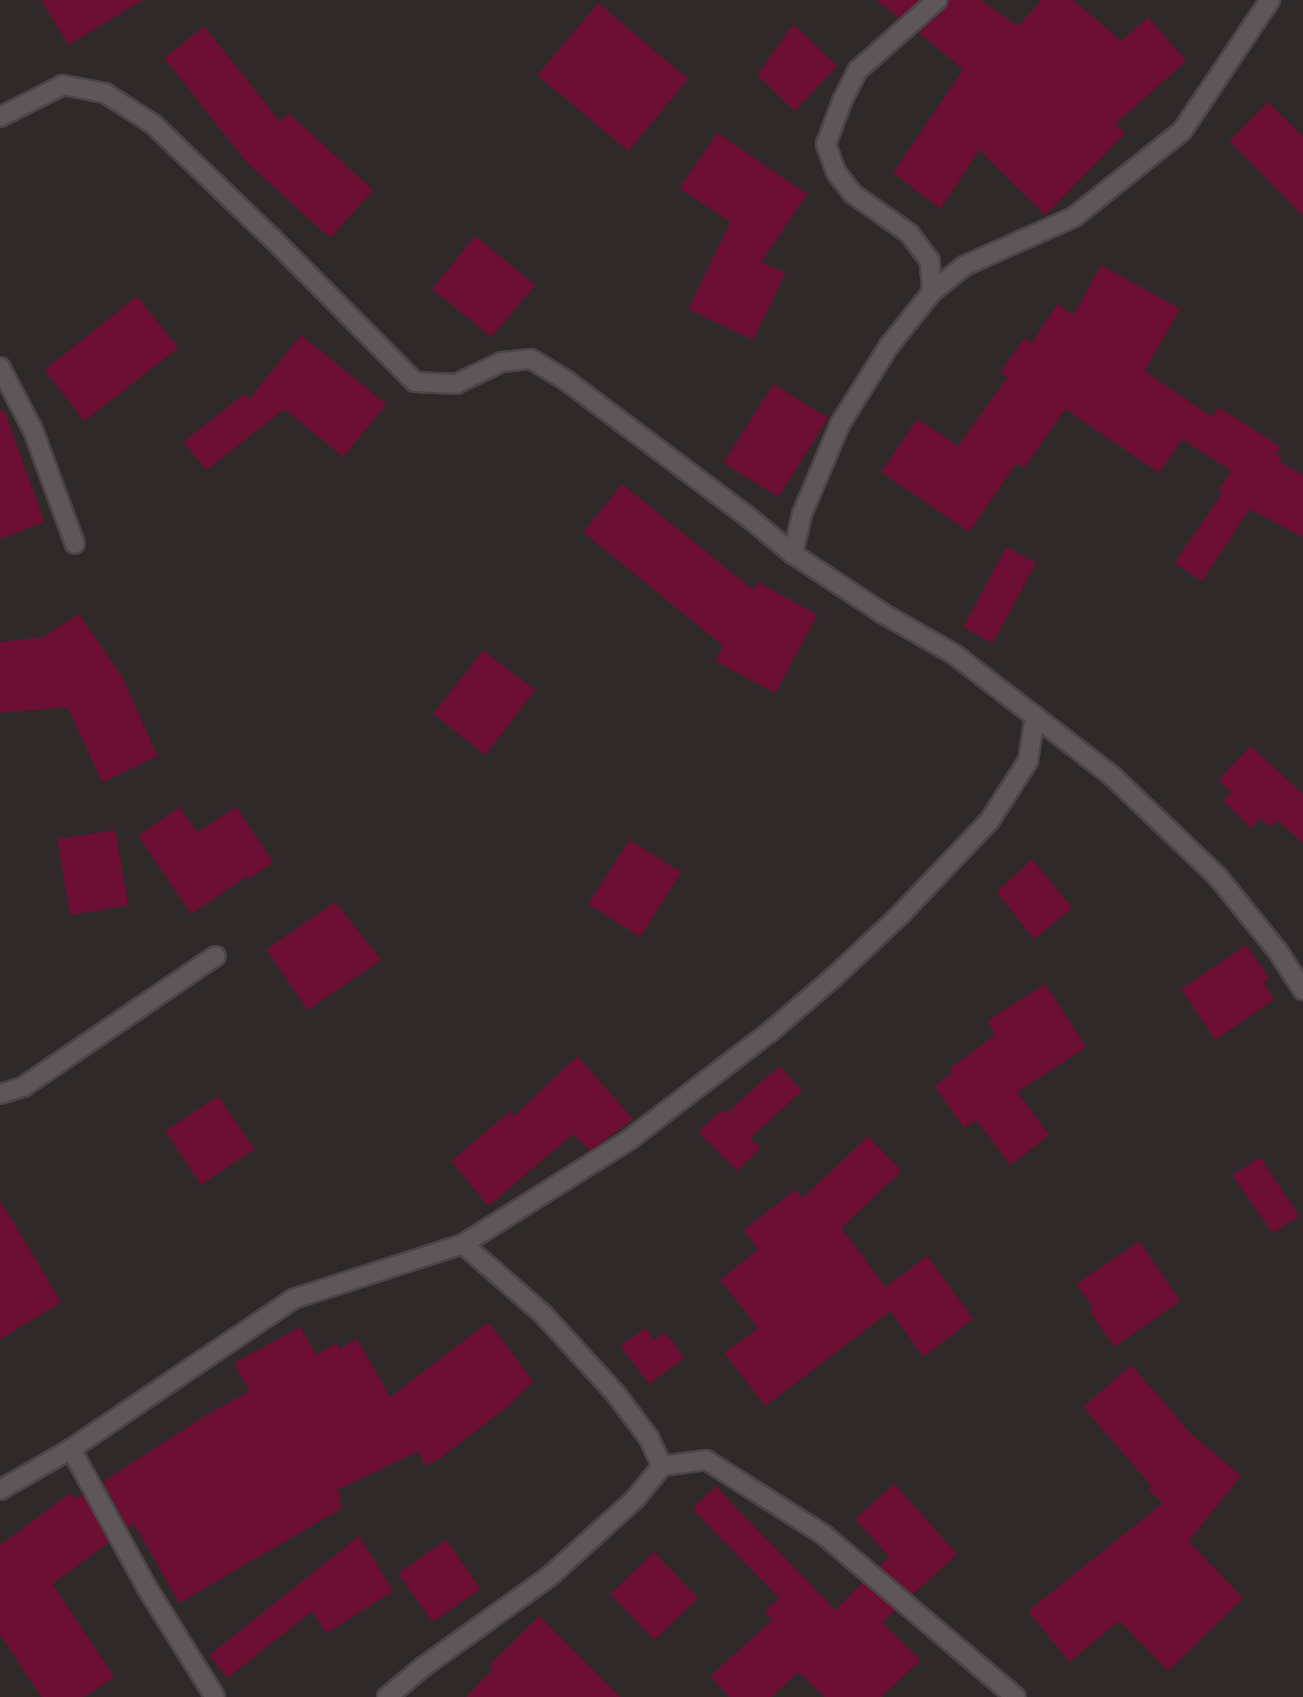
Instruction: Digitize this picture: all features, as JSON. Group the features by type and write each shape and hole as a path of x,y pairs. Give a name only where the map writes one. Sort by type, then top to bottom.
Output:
{"street":[{"path":"932,292 930,261 910,234 853,194 836,172 826,144 843,99 858,70 937,0"},
{"path":"793,554 802,514 840,424 889,346 932,292 964,266 1074,217 1122,176 1182,131 1270,0"},
{"path":"0,117 63,85 105,93 153,124 273,238 415,382 456,384 502,362 531,359 576,388 747,516 793,554 882,613 954,654 1111,775 1218,877 1277,950 1303,990"},
{"path":"0,367 33,430 75,544"},
{"path":"0,1490 70,1449 293,1299 463,1244 629,1140 770,1032 834,977 900,915 990,820 1029,761 1035,716"},
{"path":"0,1094 23,1087 216,956"},
{"path":"463,1244 543,1314 616,1394 649,1438 662,1466"},
{"path":"70,1449 147,1588 215,1697"},
{"path":"387,1697 423,1667 550,1576 636,1498 662,1466 706,1460 824,1535 1016,1697"}],"building":[{"path":"41,0 142,0 68,45"},
{"path":"876,0 920,0 899,18"},
{"path":"948,0 980,0 1018,26 1041,0 1073,0 1121,41 1148,17 1186,61 1115,124 1125,133 1045,215 979,150 940,209 893,173 963,69 917,32 944,8"},
{"path":"598,3 688,79 628,151 537,75"},
{"path":"793,24 837,66 794,111 757,75"},
{"path":"204,26 280,122 288,113 373,190 330,238 246,162 164,58"},
{"path":"1268,102 1303,137 1303,216 1229,141"},
{"path":"717,133 807,194 761,262 785,273 753,340 688,309 730,222 679,188"},
{"path":"475,236 535,285 491,337 432,289"},
{"path":"1101,265 1180,309 1144,371 1212,417 1218,407 1281,447 1276,454 1282,458 1279,462 1303,475 1303,537 1249,509 1202,581 1174,563 1222,493 1218,490 1231,471 1182,439 1159,473 1065,409 1024,468 1016,463 969,532 881,472 917,419 958,446 1007,377 1000,372 1024,338 1031,343 1057,304 1073,315"},
{"path":"137,296 178,348 84,421 44,370"},
{"path":"301,335 386,404 343,457 284,409 206,470 183,442 244,394 249,399"},
{"path":"773,384 828,418 778,497 723,463"},
{"path":"4,410 44,522 0,539 0,411"},
{"path":"622,484 753,590 758,582 817,615 775,693 715,661 723,646 583,532"},
{"path":"1006,547 1036,563 992,643 963,627"},
{"path":"79,614 122,677 157,756 102,782 67,707 0,713 0,642 43,637"},
{"path":"483,650 535,690 485,755 433,714"},
{"path":"1250,746 1303,794 1303,843 1277,820 1270,827 1260,818 1251,828 1223,801 1231,792 1218,780"},
{"path":"179,807 197,832 236,807 273,862 248,879 247,876 191,914 138,836"},
{"path":"115,830 128,905 70,915 57,839"},
{"path":"629,840 681,872 640,937 588,904"},
{"path":"1032,859 1072,908 1034,939 996,892"},
{"path":"335,902 381,960 307,1010 266,949"},
{"path":"1246,945 1269,978 1263,982 1274,999 1215,1040 1181,989"},
{"path":"1045,984 1086,1047 1017,1092 1049,1135 1010,1165 976,1120 964,1128 934,1086 952,1073 949,1069 995,1035 987,1021"},
{"path":"577,1056 633,1119 590,1151 573,1134 488,1206 451,1161 510,1111 514,1116"},
{"path":"779,1066 802,1091 750,1138 760,1148 737,1171 698,1132 721,1110 725,1114"},
{"path":"218,1096 254,1149 201,1185 165,1131"},
{"path":"868,1136 901,1171 841,1228 885,1287 927,1256 973,1319 923,1357 890,1311 765,1406 724,1353 758,1328 720,1280 758,1249 743,1230 796,1189 802,1198"},
{"path":"1260,1157 1299,1216 1272,1233 1232,1175"},
{"path":"0,1201 61,1302 0,1339"},
{"path":"1139,1241 1180,1301 1114,1347 1089,1310 1093,1308 1076,1284"},
{"path":"488,1322 533,1381 508,1406 440,1458 425,1466 418,1451 337,1490 342,1498 338,1501 342,1508 179,1603 138,1531 132,1524 127,1528 102,1482 206,1415 249,1391 234,1363 300,1327 316,1355 336,1343 339,1349 357,1339 390,1397"},
{"path":"645,1328 654,1340 665,1332 684,1358 649,1384 620,1346"},
{"path":"1131,1365 1190,1433 1241,1476 1188,1541 1243,1598 1168,1671 1119,1621 1069,1662 1028,1611 1163,1503 1148,1490 1151,1486 1083,1407"},
{"path":"894,1484 957,1554 912,1595 879,1567 889,1557 855,1519"},
{"path":"715,1486 835,1610 863,1582 895,1610 882,1622 920,1660 881,1697 824,1697 798,1672 771,1697 729,1697 710,1676 772,1620 764,1612 779,1598 692,1509"},
{"path":"70,1493 75,1499 83,1494 109,1542 52,1584 114,1677 84,1697 41,1697 0,1635 0,1545"},
{"path":"359,1536 393,1591 326,1633 312,1611 227,1678 209,1655"},
{"path":"446,1540 480,1589 432,1622 398,1573"},
{"path":"654,1552 698,1598 654,1640 610,1594"},
{"path":"539,1616 620,1697 466,1697 493,1668 489,1665"}]}
